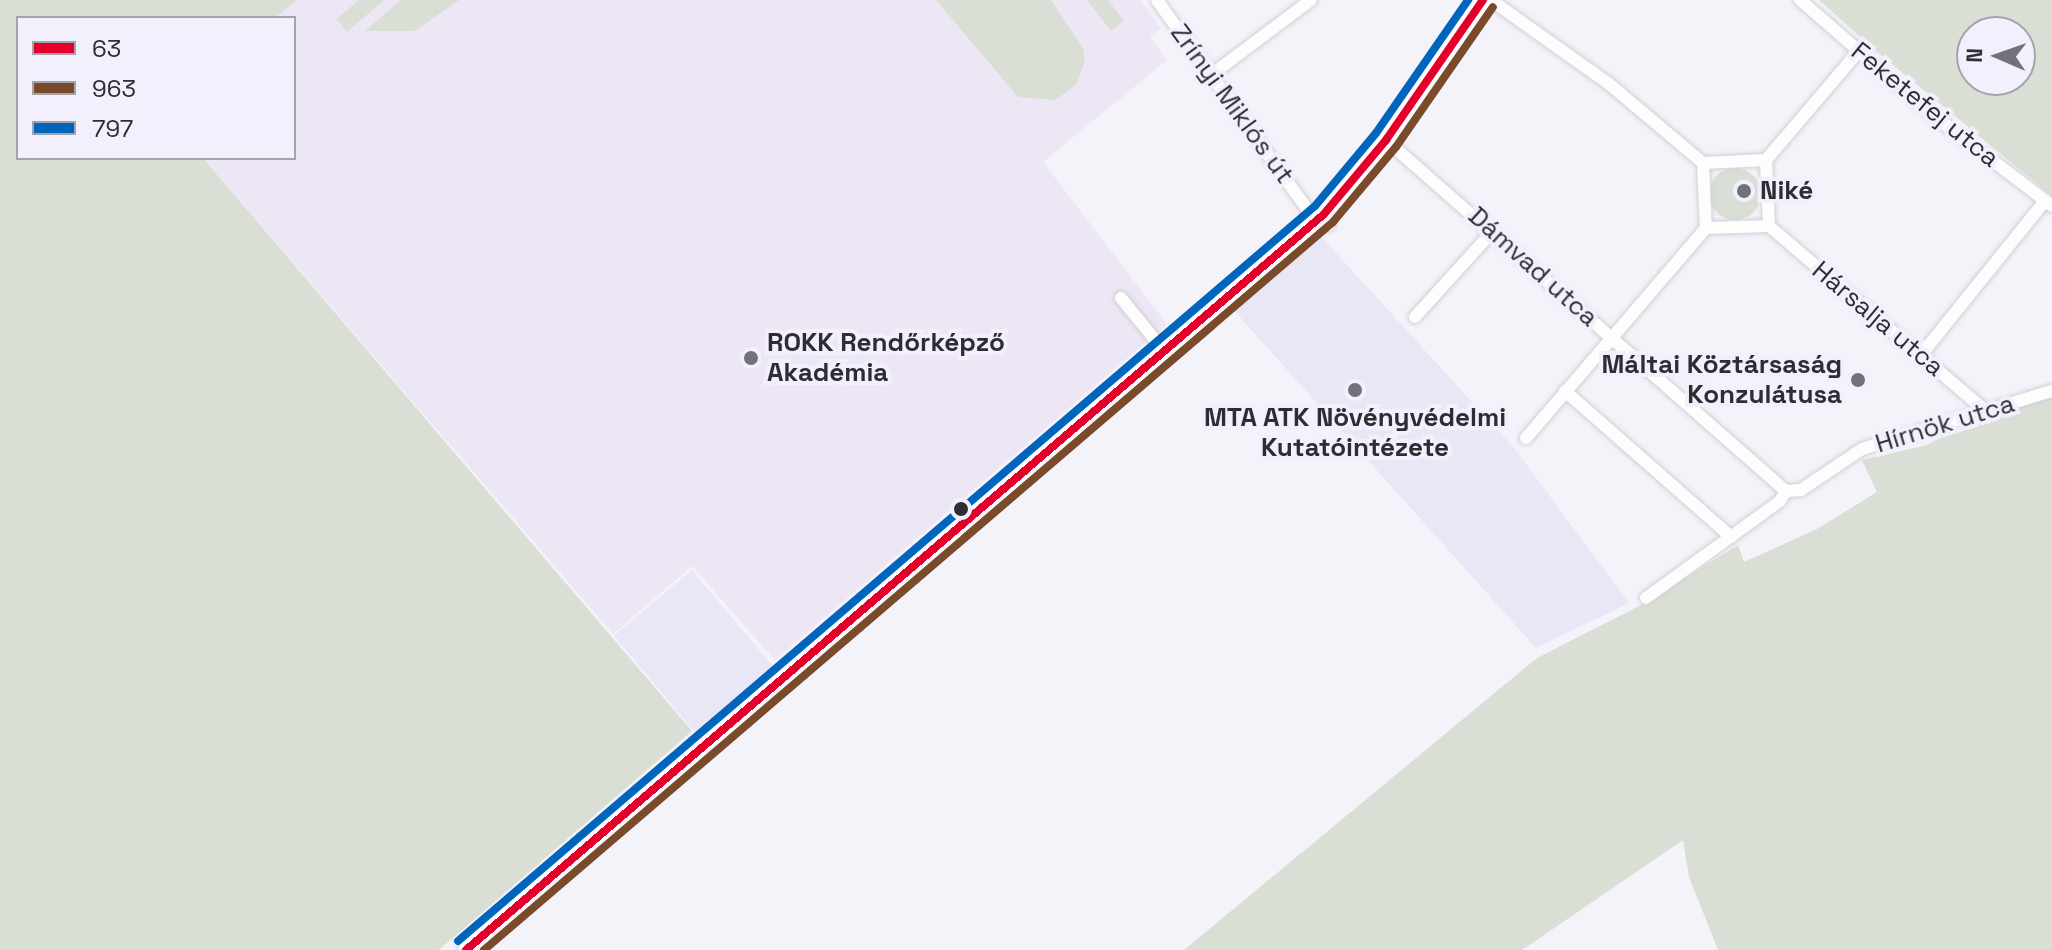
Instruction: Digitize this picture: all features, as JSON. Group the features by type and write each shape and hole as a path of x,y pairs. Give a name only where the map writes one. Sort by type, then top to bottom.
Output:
{"street":[{"name":"Zrínyi Miklós út","path":"1157,0 1319,217"},
{"path":"1211,75 1311,0"},
{"path":"466,950 1319,217 1386,140 1483,0"},
{"path":"1491,0 1608,83 1703,163 1766,160"},
{"name":"Feketefej utca","path":"1800,0 1858,52 2048,204"},
{"path":"1706,228 1769,226 1766,160 1858,52"},
{"name":"Dámvad utca","path":"1386,140 1786,491"},
{"path":"1526,438 1706,228 1703,163"},
{"path":"1921,355 2048,204"},
{"name":"Hársalja utca","path":"1769,226 1987,412"},
{"path":"1415,317 1493,231"},
{"path":"1121,298 1164,351"},
{"path":"1565,391 1731,537"},
{"name":"Hírnök utca","path":"1646,598 1731,537 1786,491 1801,490 1862,449 2052,391"}],"shaded area":[{"path":"0,0 297,0 277,16 16,16 16,160 205,160 692,731 439,950 0,950"},
{"name":"ROKK Rendőrképző Akadémia","path":"297,0 1141,0 1161,28 1150,37 1167,60 1043,162 1167,324 775,660 692,566 613,634 205,160 296,160 296,16 277,16"},
{"path":"359,0 384,0 347,32 336,19"},
{"path":"401,0 459,0 415,31 365,31"},
{"path":"936,0 1051,0 1083,48 1085,61 1076,85 1055,100 1018,97"},
{"path":"1087,0 1108,0 1124,21 1111,31"},
{"path":"1819,0 2052,0 2052,196 1875,50"},
{"path":"1735,168 1753,176 1761,194 1753,212 1735,220 1717,212 1709,194 1717,176"},
{"path":"1315,230 1515,449 1629,603 1536,648 1230,306"},
{"path":"2052,391 2052,950 1718,950 1689,877 1683,840 1522,950 1184,950 1537,658 1643,604 1738,545 1744,562 1817,529 1877,492 1862,460 1927,445 1987,412"},
{"path":"692,570 776,670 697,735 614,636"}],"transit line":[{"name":"797","path":"458,941 1315,206 1376,133 1468,0"},
{"name":"63","path":"466,950 1324,214 1386,140 1483,0"},
{"name":"963","path":"484,950 1333,222 1396,147 1493,7"}],"place":[{"name":"Niké","path":"1744,191"},
{"name":"ROKK Rendőrképző Akadémia","path":"751,358"},
{"name":"Máltai Köztársaság Konzulátusa","path":"1858,380"},
{"name":"MTA ATK Növényvédelmi Kutatóintézete","path":"1355,390"}]}
